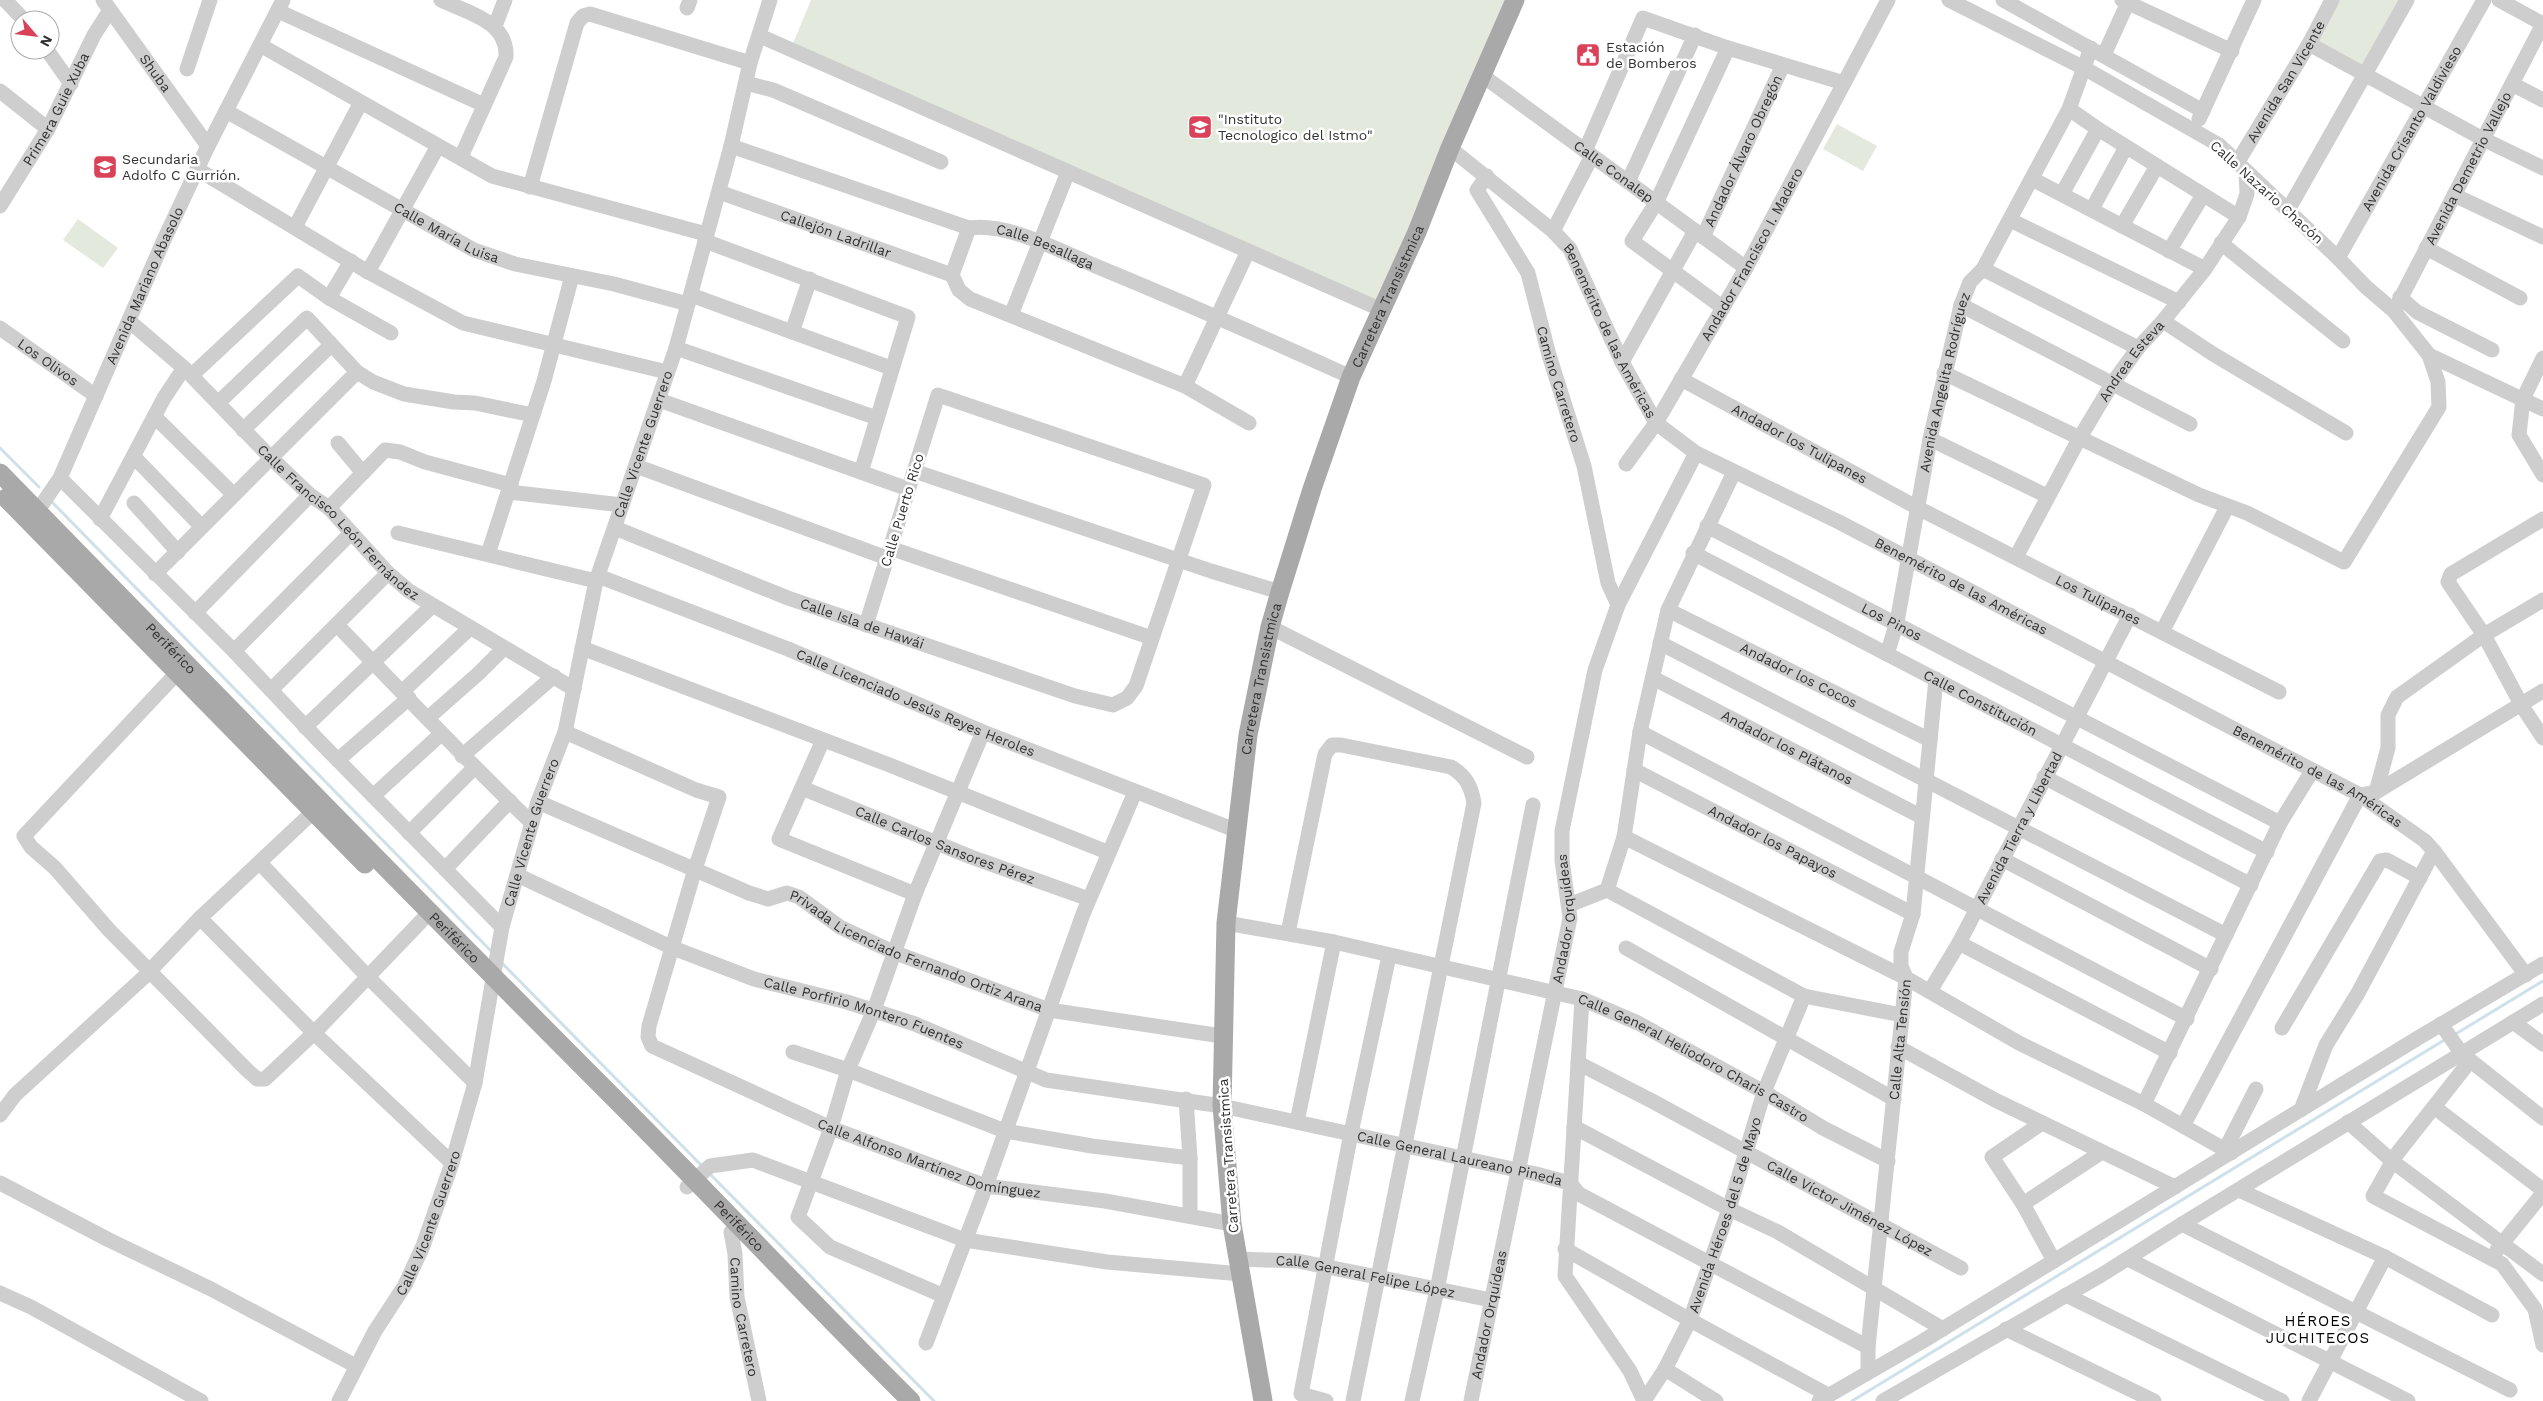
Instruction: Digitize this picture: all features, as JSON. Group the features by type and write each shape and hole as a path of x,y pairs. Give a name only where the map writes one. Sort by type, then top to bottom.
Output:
{"main road":[{"name":"Carretera Transistmica","path":"1263,1401 1232,1224 1222,1106 1222,1036 1226,923 1235,830 1248,735 1270,627 1280,592 1312,489 1351,377 1382,310 1515,0"},
{"name":"Periférico","path":"0,473 40,507 311,789 425,917"},
{"name":"Periférico","path":"0,491 40,507 177,673 314,812 425,917 494,976 698,1177 911,1401"},
{"name":"Periférico","path":"698,1177 731,1232 898,1401"}],"street":[{"path":"5,0 14,10"},
{"path":"187,70 210,0"},
{"path":"441,0 495,26 503,35 507,44 506,56 461,157"},
{"path":"495,26 505,0"},
{"name":"Calle Vicente Guerrero","path":"339,1401 356,1366 412,1269 423,1246 452,1163 475,1083 502,927 538,802 566,732 597,578 676,348 731,146 750,63 770,0"},
{"name":"Andador Francisco I. Madero","path":"1626,464 1656,423 1746,268 1888,0"},
{"name":"Calle Nazario Chacón","path":"1949,0 2084,68 2218,145 2288,210 2366,287 2397,304 2429,355 2438,382 2439,407 2344,562 2247,513 2228,507"},
{"path":"1989,20 1998,0"},
{"path":"2003,0 2203,111"},
{"path":"2194,130 2254,0"},
{"name":"Avenida San Vicente","path":"2242,167 2332,0"},
{"path":"2288,210 2407,0"},
{"name":"Avenida Crisanto Valdivieso","path":"2338,258 2484,0"},
{"path":"2499,0 2543,24"},
{"path":"2126,1 2232,51"},
{"name":"Avenida Angelita Rodríguez","path":"1887,654 1897,622 1930,439 1961,305 1970,282 1983,269 2069,108 2084,68 2098,52 2126,1"},
{"name":"Primera Guie Xuba","path":"0,206 4,189 48,129 94,35 106,5"},
{"name":"Shuba","path":"106,5 208,146"},
{"path":"280,6 484,105"},
{"name":"Avenida Mariano Abasolo","path":"40,507 60,478 197,169 280,6"},
{"path":"530,188 577,23 583,16 590,14 750,63"},
{"path":"1553,231 1588,153 1644,18 1728,48 1844,83"},
{"name":"Avenida Demetrio Vallejo","path":"2397,304 2543,24"},
{"path":"1628,182 1695,35"},
{"path":"760,36 1382,310"},
{"path":"2309,44 2483,139 2543,168"},
{"path":"260,45 360,104 461,157 492,176 704,243 810,279 908,316 861,472"},
{"path":"1722,307 1673,269 1632,241 1656,203 1728,48"},
{"path":"54,60 71,84"},
{"name":"Andador Álvaro Obregón","path":"1622,362 1673,269 1699,234 1783,65"},
{"name":"Calle Conalep","path":"1482,76 1746,268"},
{"path":"746,83 773,90 941,162"},
{"path":"2512,84 2543,100"},
{"path":"0,91 48,129"},
{"path":"295,227 360,104"},
{"path":"2069,108 2126,147 2239,217"},
{"name":"Calle María Luisa","path":"226,111 474,250 515,264 689,299 792,332 891,368"},
{"path":"2062,194 2098,129"},
{"path":"368,272 438,146"},
{"name":"Calle Besallaga","path":"731,146 969,228 981,226 1004,230 1039,243 1219,316 1351,377"},
{"path":"2092,209 2126,147"},
{"name":"Benemérito de las Américas","path":"1450,148 1553,231 1570,249 1622,362 1656,423 1696,453 1839,522 2360,795 2425,841 2526,975"},
{"path":"2122,226 2156,166"},
{"name":"Andrea Esteva","path":"2016,557 2079,438 2112,384 2138,348 2163,321 2205,269 2239,217 2247,194 2242,167"},
{"path":"197,169 368,272 463,323 667,372"},
{"path":"1011,315 1068,172"},
{"name":"Camino Carretero","path":"1486,176 1478,190 1528,273 1549,355 1584,466 1608,583 1618,605"},
{"path":"2032,179 2205,269"},
{"name":"Callejón Ladrillar","path":"719,192 952,275"},
{"path":"2169,251 2202,195"},
{"path":"2454,195 2543,237"},
{"path":"2010,220 2179,302"},
{"path":"969,228 952,275 958,290 970,299 1184,386 1249,423"},
{"path":"2221,243 2343,341"},
{"path":"2426,248 2520,298"},
{"path":"1184,386 1219,316 1248,251"},
{"path":"330,298 351,261"},
{"path":"1983,269 2138,348"},
{"path":"100,519 164,398 188,372 298,276 330,298 392,333"},
{"path":"488,554 554,346 572,276"},
{"path":"792,332 810,279"},
{"path":"2397,304 2417,312 2492,350"},
{"path":"1961,305 2190,424"},
{"path":"218,403 307,318 357,372 374,382 404,394 454,402 475,402 532,415"},
{"name":"Calle Francisco León Fernández","path":"129,321 188,372 310,496 329,508 388,573 409,592 574,689"},
{"path":"2163,321 2213,354 2346,433"},
{"name":"Los Olivos","path":"0,328 96,396"},
{"path":"244,430 331,345"},
{"path":"676,348 877,418"},
{"path":"2429,355 2543,409"},
{"path":"2543,358 2523,399 2519,434 2543,475"},
{"path":"155,574 357,372"},
{"path":"1944,373 2228,507 2162,632"},
{"name":"Andador los Tulipanes","path":"1681,379 1918,508"},
{"name":"Calle Puerto Rico","path":"866,625 938,395 1204,485 1179,560"},
{"path":"659,400 908,488"},
{"path":"155,417 234,495"},
{"path":"1930,439 2047,496"},
{"path":"338,443 363,473"},
{"path":"329,508 386,450 400,452 425,462 510,488 622,505"},
{"name":"Andador Orquídeas","path":"1470,1401 1570,918 1562,860 1562,831 1595,670 1618,605 1696,453"},
{"path":"134,457 202,526"},
{"path":"636,466 888,553 1152,638 1179,560"},
{"path":"914,471 1280,592"},
{"path":"1607,890 1624,837 1640,732 1668,610 1693,553 1734,472"},
{"path":"60,478 234,651 502,927"},
{"path":"195,613 310,496"},
{"path":"134,503 178,552"},
{"name":"Los Tulipanes","path":"1918,508 2279,692"},
{"path":"2543,519 2451,574 2448,579 2448,582 2484,635 2522,706 2543,738"},
{"name":"Los Pinos","path":"1707,526 1897,622 2280,823"},
{"name":"Calle Isla de Hawái","path":"615,528 788,598 1074,696 1113,706 1128,698 1136,686 1152,638"},
{"path":"234,651 351,533"},
{"name":"Calle Licenciado Jesús Reyes Heroles","path":"398,533 597,578 788,649 984,732 1235,830"},
{"name":"Calle Constitución","path":"1693,553 2267,852"},
{"path":"271,690 388,573"},
{"path":"2376,792 2388,748 2388,715 2397,697 2484,635 2543,600"},
{"path":"306,727 432,606"},
{"name":"Andador los Cocos","path":"1668,610 1930,740"},
{"name":"Avenida Tierra y Libertad","path":"1930,992 1959,943 2044,777 2130,616"},
{"path":"337,625 406,694 462,756 532,823"},
{"path":"1270,627 1527,757"},
{"path":"338,760 470,628"},
{"path":"1660,644 2226,935"},
{"path":"428,718 479,674 504,648"},
{"path":"582,648 958,792 1108,852"},
{"path":"177,673 24,836 32,847 55,868 110,930 257,1079 265,1079 314,1033 425,917"},
{"path":"462,756 554,676"},
{"name":"Andador los Plátanos","path":"1653,678 1922,817"},
{"name":"Calle Alta Tensión","path":"1868,1372 1868,1347 1876,1289 1906,978 1901,966 1901,952 1912,914 1936,679"},
{"path":"2183,1126 2360,795 2376,792 2522,706 2543,691"},
{"path":"566,732 696,790 719,797 695,869 673,948"},
{"path":"944,1296 830,1248 798,1217 831,1128 848,1070 874,1010 915,894 984,732"},
{"path":"1640,732 1916,875 2187,1019"},
{"path":"373,796 442,734"},
{"path":"823,740 779,839 915,894"},
{"path":"1288,933 1325,754 1332,745 1341,745 1451,768 1463,775 1471,789 1474,803 1353,1401"},
{"path":"409,833 474,768"},
{"name":"Andador los Papayos","path":"1634,770 1912,914"},
{"path":"2144,1104 2187,1019 2280,823 2312,771"},
{"path":"2044,777 2251,885"},
{"name":"Calle Carlos Sansores Pérez","path":"802,788 971,857 1088,899"},
{"path":"926,1343 986,1186 1088,899 1135,792"},
{"path":"445,869 510,802"},
{"name":"Privada Licenciado Fernando Ortiz Arana","path":"538,802 748,893 768,899 787,893 799,898 840,927 893,952 1049,1010 1222,1036"},
{"path":"1412,1401 1438,1290 1533,806"},
{"path":"0,1114 15,1096 151,970 200,918 314,812"},
{"path":"1624,837 1906,978 2019,1043 2144,1104 2228,1151"},
{"path":"2301,1110 2326,1045 2358,994 2434,851"},
{"path":"2002,859 2211,969"},
{"path":"2282,1028 2380,861 2387,860 2420,878"},
{"path":"260,863 368,977 475,1083"},
{"name":"Calle Porfirio Montero Fuentes","path":"517,875 673,948 754,979 874,1010 915,1024 1046,1080 1186,1099 1222,1106"},
{"path":"1569,905 1607,890 1804,996 1902,1015"},
{"path":"200,918 314,1033 452,1163"},
{"name":"Calle General Heliodoro Charis Castro","path":"1226,923 1334,942 1582,999 1638,1023 1764,1092 1823,1128 1888,1161"},
{"path":"1297,1122 1334,942"},
{"path":"1959,943 2170,1053"},
{"name":"Calle Alfonso Martínez Domínguez","path":"673,948 649,1026 648,1037 652,1046 663,1052 831,1128 986,1186 1190,1215 1232,1224"},
{"path":"1626,948 1894,1099"},
{"path":"1326,1401 1300,1394 1351,1133 1389,956"},
{"path":"1565,1248 1823,1398 1943,1329 2175,1187 2228,1151 2443,1028 2543,964"},
{"name":"Avenida Héroes del 5 de Mayo","path":"1644,1401 1665,1369 1690,1320 1729,1210 1764,1092 1804,996"},
{"path":"1582,999 1565,1248 1565,1276 1630,1370 1644,1401"},
{"path":"1884,1401 2128,1260 2182,1224 2543,1004"},
{"path":"2513,1022 2543,1044"},
{"path":"2443,1028 2463,1054 2543,1118"},
{"path":"1898,1047 1995,1100 2175,1187"},
{"path":"793,1052 848,1070 1005,1132 1092,1146 1190,1158"},
{"path":"2463,1054 2434,1107 2392,1162 2374,1196 2502,1264 2519,1284 2535,1309 2543,1345"},
{"name":"Calle Víctor Jiménez López","path":"1578,1063 1882,1224 1961,1268"},
{"path":"2228,1151 2256,1089"},
{"path":"1186,1099 1190,1158 1190,1215"},
{"name":"Calle General Laureano Pineda","path":"1222,1106 1518,1170 1570,1184 1579,1194 1868,1347"},
{"path":"2434,1107 2543,1191 2492,1257"},
{"path":"2348,1122 2392,1162 2543,1274"},
{"path":"2042,1123 1992,1157 2024,1204 2054,1261"},
{"path":"1574,1128 1729,1210 1778,1232 1943,1329"},
{"path":"2024,1204 2102,1152"},
{"name":"Calle General Felipe López","path":"698,1177 753,1160 965,1240 1107,1262 1239,1266 1298,1261 1491,1300"},
{"path":"0,1183 110,1240 212,1289 356,1366"},
{"path":"2239,1190 2385,1257 2492,1315"},
{"path":"2182,1224 2358,1311 2510,1390"},
{"name":"Camino Carretero","path":"731,1232 735,1254 737,1297 759,1401"},
{"path":"2309,1401 2385,1257"},
{"path":"2128,1260 2408,1401"},
{"path":"0,1293 31,1307 201,1401"},
{"path":"2066,1295 2282,1401"},
{"path":"2006,1329 2154,1401"},
{"path":"1665,1369 1716,1401"}],"shaded area":[{"name":"\"Instituto Tecnologico del Istmo\"","path":"811,0 1515,0 1382,310 792,46"},
{"path":"2332,0 2407,0 2365,73 2309,44"},
{"path":"1837,124 1877,146 1863,171 1823,149"},
{"path":"78,219 118,248 103,268 63,240"}],"waterway":[{"path":"0,448 39,487"},
{"path":"51,501 492,952"},
{"path":"501,962 702,1166"},
{"path":"2454,1035 2543,981"},
{"path":"1852,1401 2446,1039"},
{"path":"708,1172 934,1401"}],"place":[{"name":"Estación de Bomberos","path":"1588,55"},
{"name":"\"Instituto Tecnologico del Istmo\"","path":"1200,127"},
{"name":"Secundaria Adolfo C Gurrión.","path":"105,167"}],"district":[{"name":"HÉROES JUCHITECOS","path":"2318,1330"}]}
